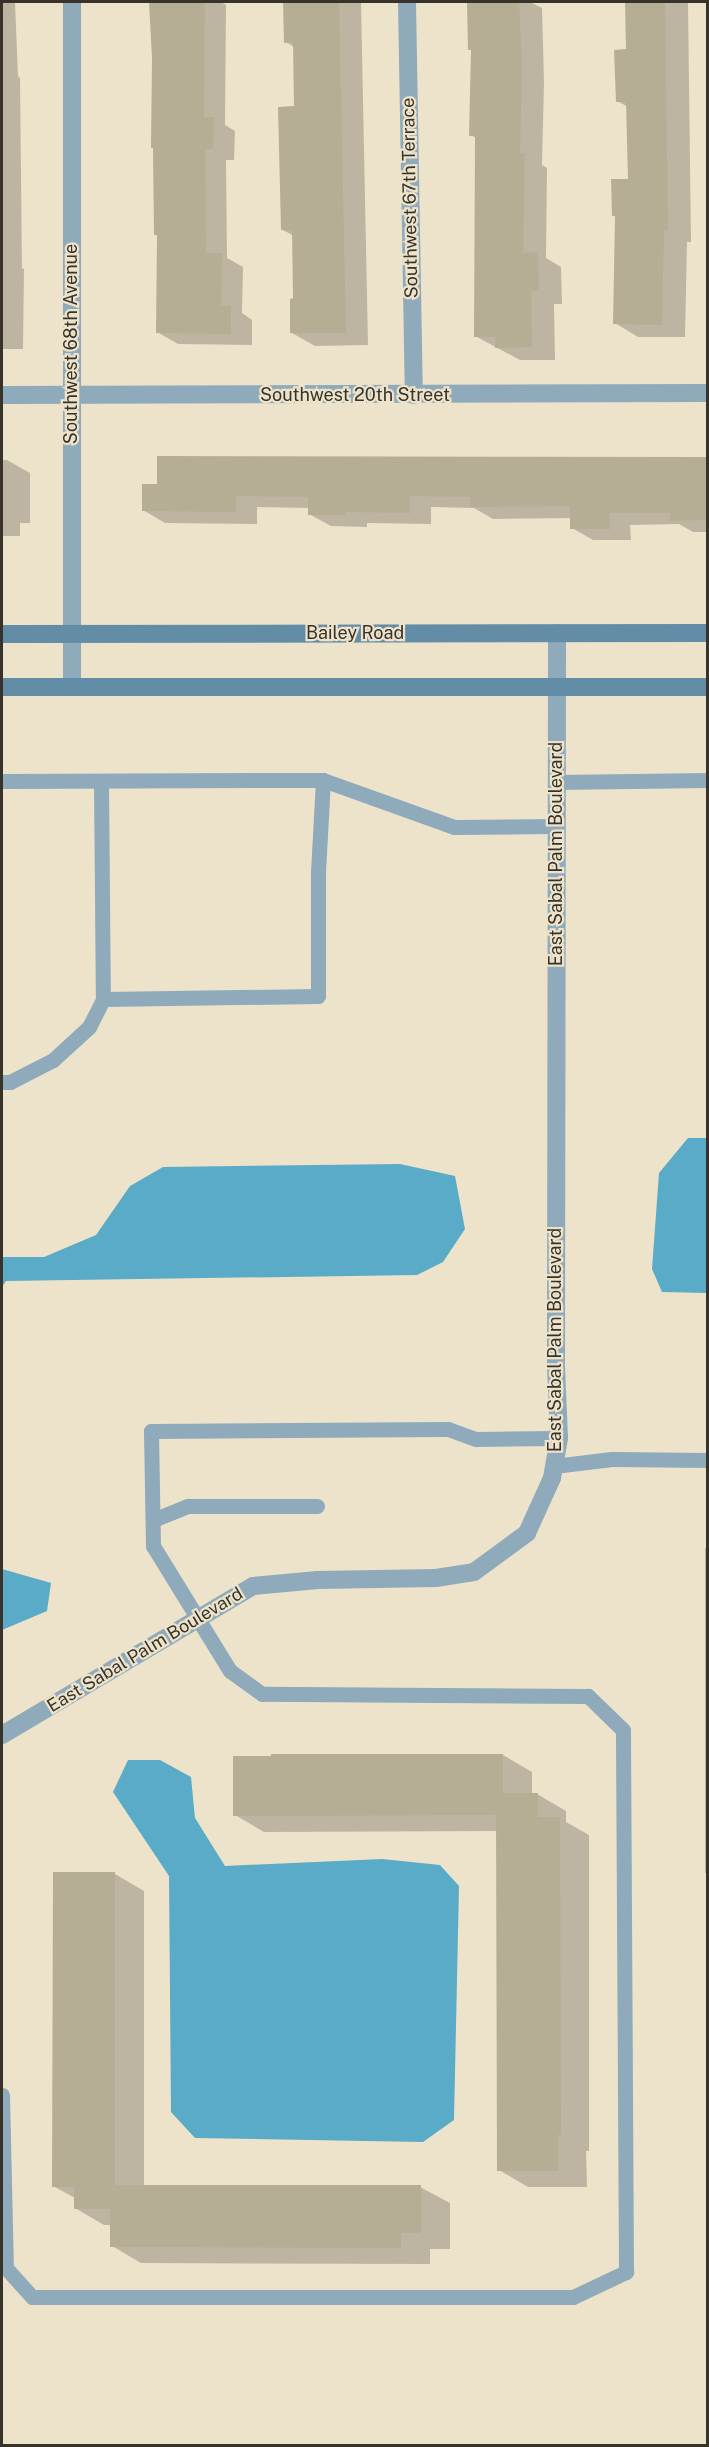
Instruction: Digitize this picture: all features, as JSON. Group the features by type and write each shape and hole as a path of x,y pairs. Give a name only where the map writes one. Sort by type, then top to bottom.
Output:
{"street":[{"name":"Southwest 68th Avenue","path":"72,2 70,395 72,687"},
{"name":"Southwest 67th Terrace","path":"407,2 414,395"},
{"name":"Southwest 20th Street","path":"2,395 708,393"},
{"name":"East Sabal Palm Boulevard","path":"2,1735 253,1586 318,1580 436,1578 474,1572 527,1533 552,1478 559,1438 556,1367 556,633"},
{"name":"Bailey Road","path":"2,634 708,633"},
{"path":"2,687 708,687"}],"lane":[{"path":"103,999 318,996 318,872 323,780"},
{"path":"2,781 323,780 454,827 556,826"},
{"path":"556,782 708,780"},
{"path":"2,1082 10,1082 53,1060 89,1027 103,999 101,781"},
{"path":"2,2095 6,2268 32,2297 573,2297 626,2272 623,1730 588,1696 262,1694 230,1671 200,1618 153,1546 150,1431 448,1429 476,1439 559,1438"},
{"path":"554,1466 612,1459 708,1460"},
{"path":"153,1520 188,1506 317,1506"}],"water":[{"path":"688,1138 707,1138 707,1293 662,1292 652,1269 659,1173"},
{"path":"400,1164 455,1176 465,1229 443,1262 417,1275 6,1281 2,1287 2,1257 44,1257 96,1235 130,1186 163,1167"},
{"path":"2,1569 51,1583 47,1611 2,1630"},
{"path":"128,1760 160,1760 191,1777 195,1818 225,1866 382,1859 440,1865 459,1886 454,2120 423,2142 195,2138 171,2112 169,1876 113,1792"}],"building":[{"path":"149,2 205,2 204,117 214,117 213,149 205,149 206,253 222,253 221,306 231,306 231,334 156,333 157,235 154,235 153,148 151,148 152,58"},
{"path":"283,2 339,2 346,333 290,333 290,299 293,298 292,230 281,230 278,107 294,106 293,42 284,43"},
{"path":"467,2 519,2 522,68 520,153 525,153 523,253 538,252 539,291 531,291 532,347 495,348 495,337 474,337 475,136 469,136 471,50 468,50"},
{"path":"625,2 665,2 668,230 664,230 662,325 613,324 615,216 612,216 611,179 628,179 626,102 616,102 614,50 626,49"},
{"path":"157,456 708,457 708,520 670,521 670,513 609,513 610,529 570,529 570,506 470,507 470,497 410,496 410,513 346,512 346,515 308,515 308,497 236,496 236,512 142,511 142,484 157,484"},
{"path":"271,1754 503,1754 503,1793 538,1793 538,1817 560,1817 561,2135 558,2135 558,2171 497,2171 496,1815 233,1816 233,1756 271,1756"},
{"path":"53,1872 115,1872 115,2185 421,2185 421,2233 401,2233 401,2248 110,2247 110,2209 74,2209 74,2187 52,2187"}]}
